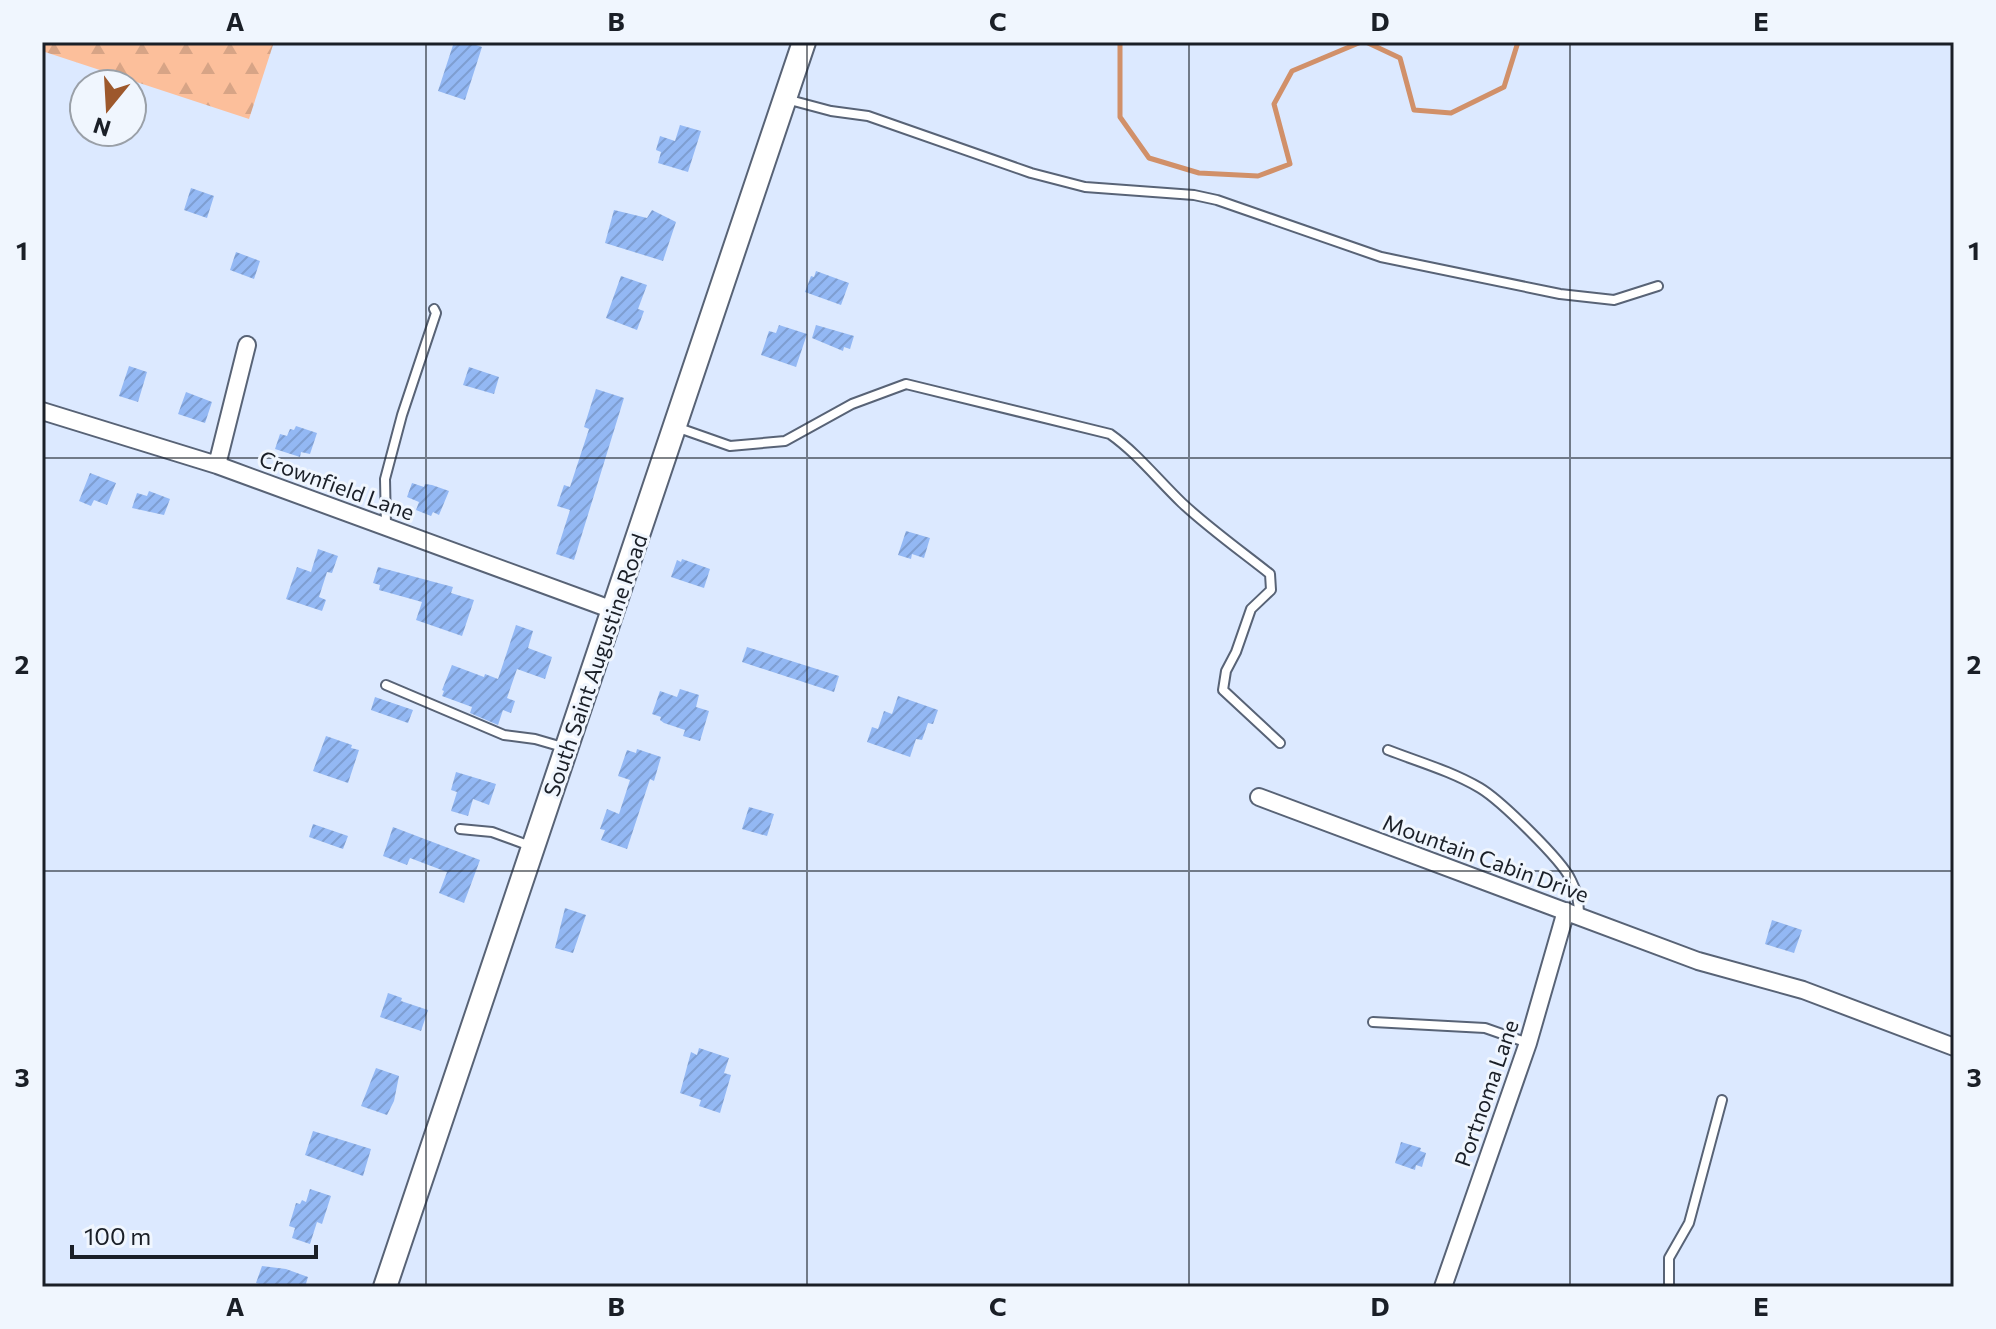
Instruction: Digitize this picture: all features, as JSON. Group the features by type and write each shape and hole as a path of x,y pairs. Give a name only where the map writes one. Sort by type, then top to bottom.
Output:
{"street":[{"name":"South Saint Augustine Road","path":"385,1287 804,42"},
{"path":"217,465 247,345"},
{"name":"Crownfield Lane","path":"42,411 217,465 613,610"},
{"name":"Mountain Cabin Drive","path":"1259,797 1698,961 1803,990 1954,1047"},
{"name":"Portnoma Lane","path":"1443,1287 1572,913"}],"lane":[{"path":"785,99 831,111 868,116 1031,173 1085,187 1194,195 1217,200 1396,260 1560,294 1614,300 1658,286"},
{"path":"386,527 385,479 402,415 436,313 434,309"},
{"path":"675,427 730,446 785,441 852,404 906,384 1110,434 1129,447 1156,479 1204,523 1270,574 1271,590 1251,609 1226,671 1223,690 1280,743"},
{"path":"386,685 504,735 567,748"},
{"path":"1388,750 1454,774 1482,789 1508,809 1570,877 1579,903 1572,913"},
{"path":"460,829 492,832 533,847"},
{"path":"1373,1022 1485,1028 1528,1043"},
{"path":"1669,1287 1669,1258 1689,1223 1722,1100"}],"green space":[{"path":"42,42 274,42 249,119 148,86 148,68 94,68 42,51"}],"building":[{"path":"454,42 482,47 465,100 438,91"},
{"path":"680,125 701,131 688,172 658,163 661,152 656,150 660,136 675,141"},
{"path":"191,188 214,196 207,218 184,210"},
{"path":"614,210 647,218 652,210 676,222 663,261 605,243"},
{"path":"236,252 260,261 254,279 230,270"},
{"path":"816,271 849,283 841,305 805,292"},
{"path":"621,276 647,285 638,309 644,311 637,330 606,318"},
{"path":"779,325 807,334 796,367 761,355 769,331 776,333"},
{"path":"816,325 854,336 850,349 844,347 843,351 812,338"},
{"path":"129,366 147,372 138,402 119,396"},
{"path":"469,367 499,377 494,394 463,385"},
{"path":"596,389 624,398 574,560 556,554 570,510 557,506 564,485 570,487 589,429 584,427"},
{"path":"186,392 212,402 205,423 178,414"},
{"path":"296,426 317,433 310,454 301,452 300,457 275,449 280,434 287,436 290,429 294,430"},
{"path":"90,473 116,483 107,505 94,500 91,506 79,501"},
{"path":"412,483 449,491 439,515 433,512 431,516 416,510 419,502 407,497"},
{"path":"149,491 170,499 164,515 132,508 137,493 147,496"},
{"path":"906,531 930,538 924,558 912,554 911,559 898,555"},
{"path":"318,549 338,556 332,573 327,572 319,597 326,600 322,611 286,599 297,567 311,572"},
{"path":"682,559 710,569 704,588 671,577 677,560 681,562"},
{"path":"378,567 453,587 451,593 474,600 462,636 416,620 422,602 379,590 380,585 373,583"},
{"path":"516,625 533,631 528,648 552,657 545,679 517,669 507,698 515,701 511,713 503,710 498,725 470,713 472,707 442,696 452,665 498,679"},
{"path":"747,647 839,676 834,692 742,662"},
{"path":"680,689 699,695 696,707 709,711 700,741 683,736 685,730 664,723 661,717 652,714 660,691 677,697"},
{"path":"898,696 938,710 933,724 928,723 922,740 916,739 910,757 867,742 872,727 878,729 884,711 892,714"},
{"path":"375,697 413,710 408,723 371,710"},
{"path":"326,736 359,750 348,783 313,771"},
{"path":"637,749 661,757 654,781 650,779 627,849 601,840 605,830 600,829 607,809 619,814 630,780 618,776 627,750 636,753"},
{"path":"456,772 496,784 489,805 473,799 468,816 451,811 457,792 451,790"},
{"path":"749,807 774,814 767,836 742,829"},
{"path":"313,824 348,836 343,849 309,837"},
{"path":"393,827 480,860 464,903 439,893 447,872 410,858 407,865 383,856"},
{"path":"565,908 586,915 573,953 555,948"},
{"path":"1772,920 1802,930 1794,953 1765,944"},
{"path":"388,993 428,1010 421,1031 380,1017"},
{"path":"699,1048 729,1058 724,1073 731,1075 720,1113 699,1106 701,1100 680,1093 691,1052 697,1055"},
{"path":"376,1068 399,1076 394,1101 387,1115 361,1106"},
{"path":"313,1131 371,1149 363,1176 305,1155"},
{"path":"1401,1142 1421,1148 1420,1151 1426,1153 1422,1167 1416,1165 1415,1170 1395,1163"},
{"path":"310,1189 331,1196 322,1224 317,1222 310,1244 292,1238 295,1228 289,1226 296,1203 306,1202"},
{"path":"262,1266 286,1269 308,1277 305,1287 270,1287 256,1283"}],"waterway":[{"path":"1120,42 1120,117 1149,158 1199,173 1258,176 1290,164 1274,104 1292,71 1361,42"},
{"path":"1366,42 1400,58 1414,110 1451,113 1504,87 1518,42"}]}
